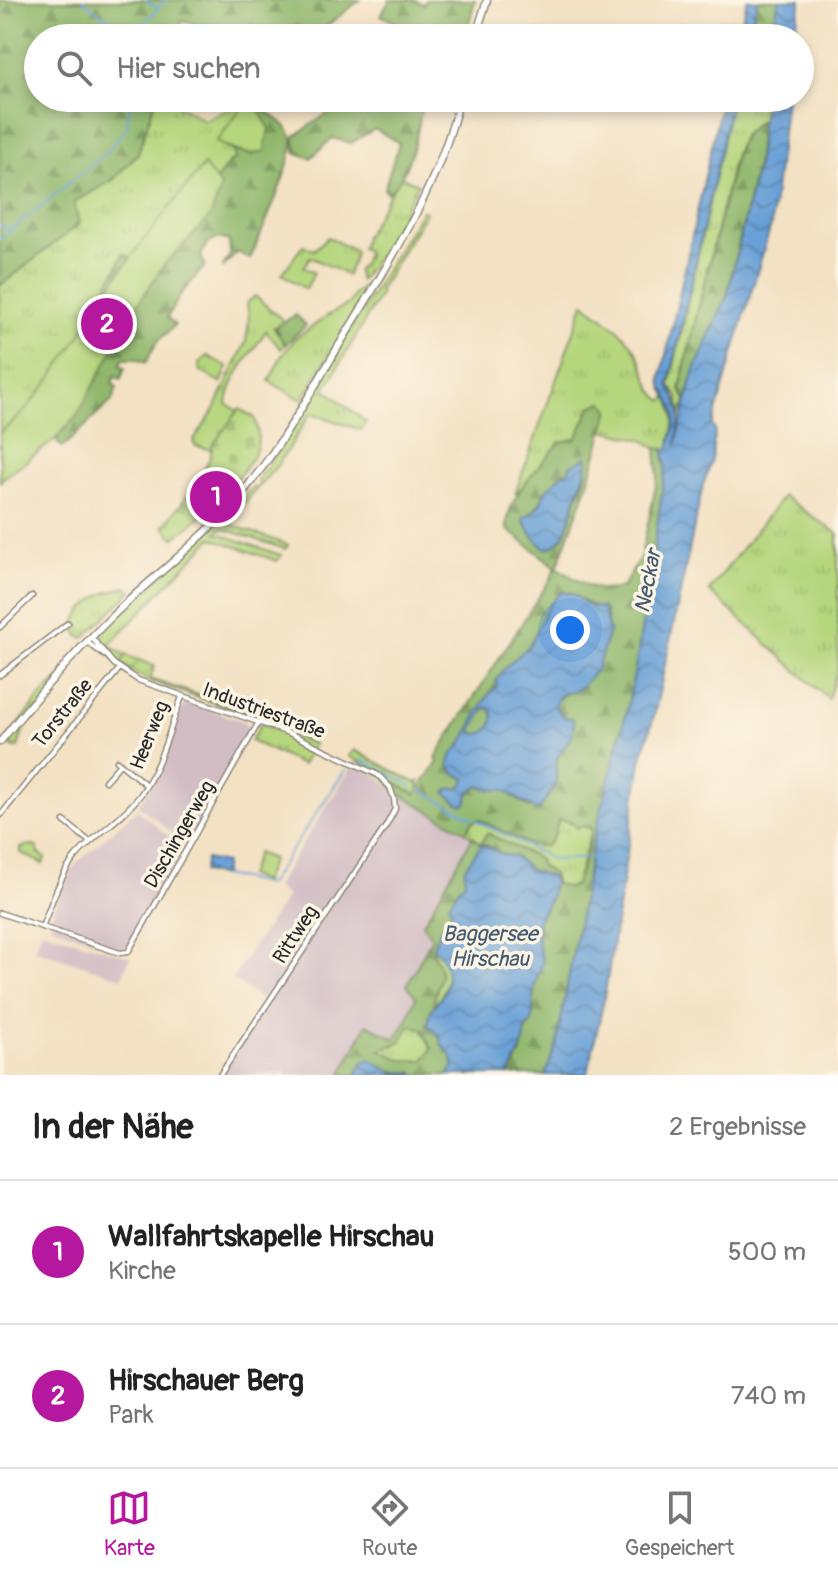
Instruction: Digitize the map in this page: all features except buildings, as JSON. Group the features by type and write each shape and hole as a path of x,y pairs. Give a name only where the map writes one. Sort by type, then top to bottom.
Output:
{"main road":[{"path":"479,24 487,0"},
{"path":"0,742 89,640 225,512 255,476 287,431 420,209 442,159 456,112"}],"street":[{"path":"0,627 32,596"},
{"path":"0,675 68,623"},
{"name":"Industriestraße","path":"89,640 100,654 106,655 143,683 259,722 315,744 378,775 391,790 395,809"},
{"name":"Torstraße","path":"0,816 120,668"},
{"name":"Heerweg","path":"42,927 65,873 75,858 122,817 147,785 182,697"},
{"name":"Dischingerweg","path":"42,927 120,953 128,952 259,722"},
{"name":"Heerweg","path":"105,781 118,762 147,785"},
{"name":"Rittweg","path":"220,1075 395,809"},
{"path":"64,821 91,842"},
{"path":"0,913 42,927"}],"shaded area":[{"path":"184,704 243,721 250,729 248,738 187,845 138,805 159,774"},
{"path":"355,762 378,776 390,788 473,836 423,923 432,937 407,985 416,997 407,1020 396,1039 367,1025 341,1075 220,1075 267,1004 232,979 287,896 275,887"},
{"path":"137,809 184,850 129,946 115,948 50,925 54,907 77,863"},
{"path":"42,930 130,957 122,978 34,949"}],"green space":[{"path":"0,0 360,0 329,24 195,24 182,21 181,24 24,24 24,112 151,112 138,153 113,180 74,202 79,224 0,286"},
{"path":"390,0 413,0 424,4 426,0 475,0 469,24 398,24 381,15"},
{"path":"758,0 779,0 774,24 751,24"},
{"path":"151,112 190,112 204,120 221,112 239,112 216,142 234,151 235,160 211,189 136,261 123,254 101,331 88,324 37,396 0,433 0,286 79,224 74,202 113,180 138,153"},
{"path":"239,112 260,112 269,127 265,151 258,153 245,153 216,142"},
{"path":"259,112 267,112 288,129 293,139 292,148 283,179 250,259 238,252 222,268 230,255 229,241 219,238 207,244 201,255 205,266 181,294 167,318 175,325 156,343 146,363 123,359 120,365 125,367 121,379 115,376 112,383 117,387 113,400 63,447 57,443 59,428 0,433 37,396 88,324 102,329 107,286 124,254 136,261 211,189 228,163 235,160 234,151 253,155 269,127"},
{"path":"330,112 420,112 402,176 387,193 384,189 399,143 375,129 351,143 332,138 311,158 295,152 295,136"},
{"path":"729,112 763,112 762,118 742,136 735,153 685,364 680,389 686,400 681,414 678,397 670,385"},
{"path":"761,119 756,165 727,296 694,372 686,400 681,389 685,365 736,153 743,136"},
{"path":"204,165 221,187 211,216 163,266 138,304 77,416 52,442 0,483 0,433 46,385 130,259"},
{"path":"400,176 418,184 385,247 360,281 357,271 367,256 366,250 361,249 364,238"},
{"path":"422,210 426,212 325,389 366,422 361,430 311,413 277,466 227,523 288,545 285,549 222,528 217,533 281,555 277,561 212,538 109,645 125,655 121,665 104,645 104,630 226,516 252,487 255,489 260,484 257,480 282,445"},
{"path":"328,237 356,252 347,275 310,257 303,267 314,273 306,289 282,274 303,245 314,250"},
{"path":"377,274 302,400 269,381 281,357 296,338 349,304 354,295"},
{"path":"255,296 285,322 275,327 285,345 281,349 266,331 237,375 229,394 227,404 240,412 212,450 196,446 193,442 215,409 246,342 249,320 247,303"},
{"path":"584,303 629,341 655,393 664,401 667,396 674,417 669,450 658,450 644,440 604,430 607,420 576,439 560,442 515,494"},
{"path":"296,315 306,325 285,345 274,327"},
{"path":"207,356 228,367 221,383 199,370 199,363"},
{"path":"603,402 610,409 588,484 557,568 596,588 623,587 641,556 658,476 656,448 666,449 666,467 628,706 593,841 557,1043 545,1075 509,1075 520,1055 526,1028 532,1022 534,988 543,961 538,946 537,922 550,899 553,880 530,870 514,856 504,855 483,843 464,870 465,883 449,904 452,913 433,948 441,977 428,1025 449,1050 453,1069 448,1075 417,1075 364,1062 356,1075 341,1075 367,1024 395,1039 407,1020 416,997 407,985 432,938 423,924 473,836 480,844 487,833 539,859 541,866 553,874 556,884 568,888 575,885 592,828 576,828 571,822 559,819 553,838 546,846 530,845 479,819 472,822 466,832 395,791 386,779 416,794 438,762 436,758 442,747 551,578 556,567 507,529 508,517 526,482 560,442 576,439 591,407","holes":["588,459 585,479 564,537 553,547 543,547 524,523 564,472 568,472 570,466","561,593 567,594 605,610 609,631 598,666 581,687 563,694 555,706 574,723 572,736 558,753 555,786 548,796 530,808 503,790 480,786 470,791 467,799 459,802 446,793 449,789 460,788 466,779 456,774 449,765 451,756 465,741 497,681 528,647 555,598","411,1025 422,1029 432,1049 423,1061 402,1060 380,1050 400,1042"]},
{"path":"239,409 254,417 258,437 255,453 212,506 174,538 163,526 200,477 212,446"},
{"path":"783,496 838,534 838,667 828,699 709,591"},
{"path":"127,587 132,591 84,638 79,636 74,626 88,605 102,595"},
{"path":"125,655 155,666 149,681 121,665"},
{"path":"68,670 70,673 24,728 18,747 14,748 8,740 11,734 43,694"},
{"path":"149,681 265,717 264,720"},
{"path":"484,708 492,710 492,723 488,730 476,734 471,730"},
{"path":"261,723 314,744 302,765 251,741"},
{"path":"354,750 416,783 420,781 417,785 422,788 416,794 349,756"},
{"path":"478,819 530,845 553,838 559,819 592,829 575,885 568,888 555,884 553,874 541,866 539,859 487,833 480,844 466,832"},
{"path":"29,845 37,847 45,858 43,864 21,853 21,848"},
{"path":"257,853 272,859 263,882 248,876"},
{"path":"433,949 444,961 447,976 443,992 434,1004 441,974"},
{"path":"411,1025 422,1029 432,1049 424,1061 401,1060 380,1050 400,1042"}],"water":[{"path":"747,0 758,0 751,24 741,24"},
{"path":"779,0 801,0 797,24 774,24"},
{"path":"719,112 729,112 669,385 680,414 676,445 694,372 727,297 757,165 763,112 784,112 771,225 712,426 715,429 712,460 703,485 655,712 641,762 604,1000 587,1075 545,1075 557,1043 593,841 628,706 638,653 666,467 664,451 669,449 675,418 661,378"},
{"path":"586,457 586,471 565,534 546,549 533,537 523,518 541,504 546,490 564,472 568,472 570,466"},
{"path":"561,592 572,593 589,606 603,608 609,631 597,669 580,688 559,696 555,706 574,723 572,736 557,758 555,786 538,811 503,790 480,786 470,791 466,804 461,805 446,793 449,789 460,788 466,779 456,774 449,765 451,756 497,686 496,681 504,669 529,646 549,605","holes":["485,708 492,710 490,727 476,734 472,730"]},
{"name":"Baggersee Hirschau","path":"481,844 504,855 514,856 530,870 552,877 551,896 537,922 538,946 543,961 534,988 532,1022 526,1028 524,1043 509,1075 448,1075 454,1066 451,1055 441,1044 441,1038 427,1024 447,983 444,963 433,948 439,930 452,913 449,904 465,883 464,870"},
{"path":"206,859 225,863 223,876 203,872"},
{"path":"371,1059 394,1073 413,1072 417,1075 356,1075 363,1062"}],"waterway":[{"path":"83,0 121,24"},
{"path":"145,0 157,7"},
{"path":"143,24 166,0"},
{"path":"284,0 304,0"},
{"path":"0,239 107,152 127,127 129,112"},
{"path":"0,226 10,229"},
{"path":"362,760 412,786"},
{"path":"223,875 268,885 346,769"},
{"path":"421,790 473,818"},
{"path":"476,820 553,860 591,858"}],"place":[{"name":"Hirschauer Berg","path":"107,324"},
{"name":"Wallfahrtskapelle Hirschau","path":"216,497"}],"water label":[{"name":"Neckar","path":"647,581"}]}
